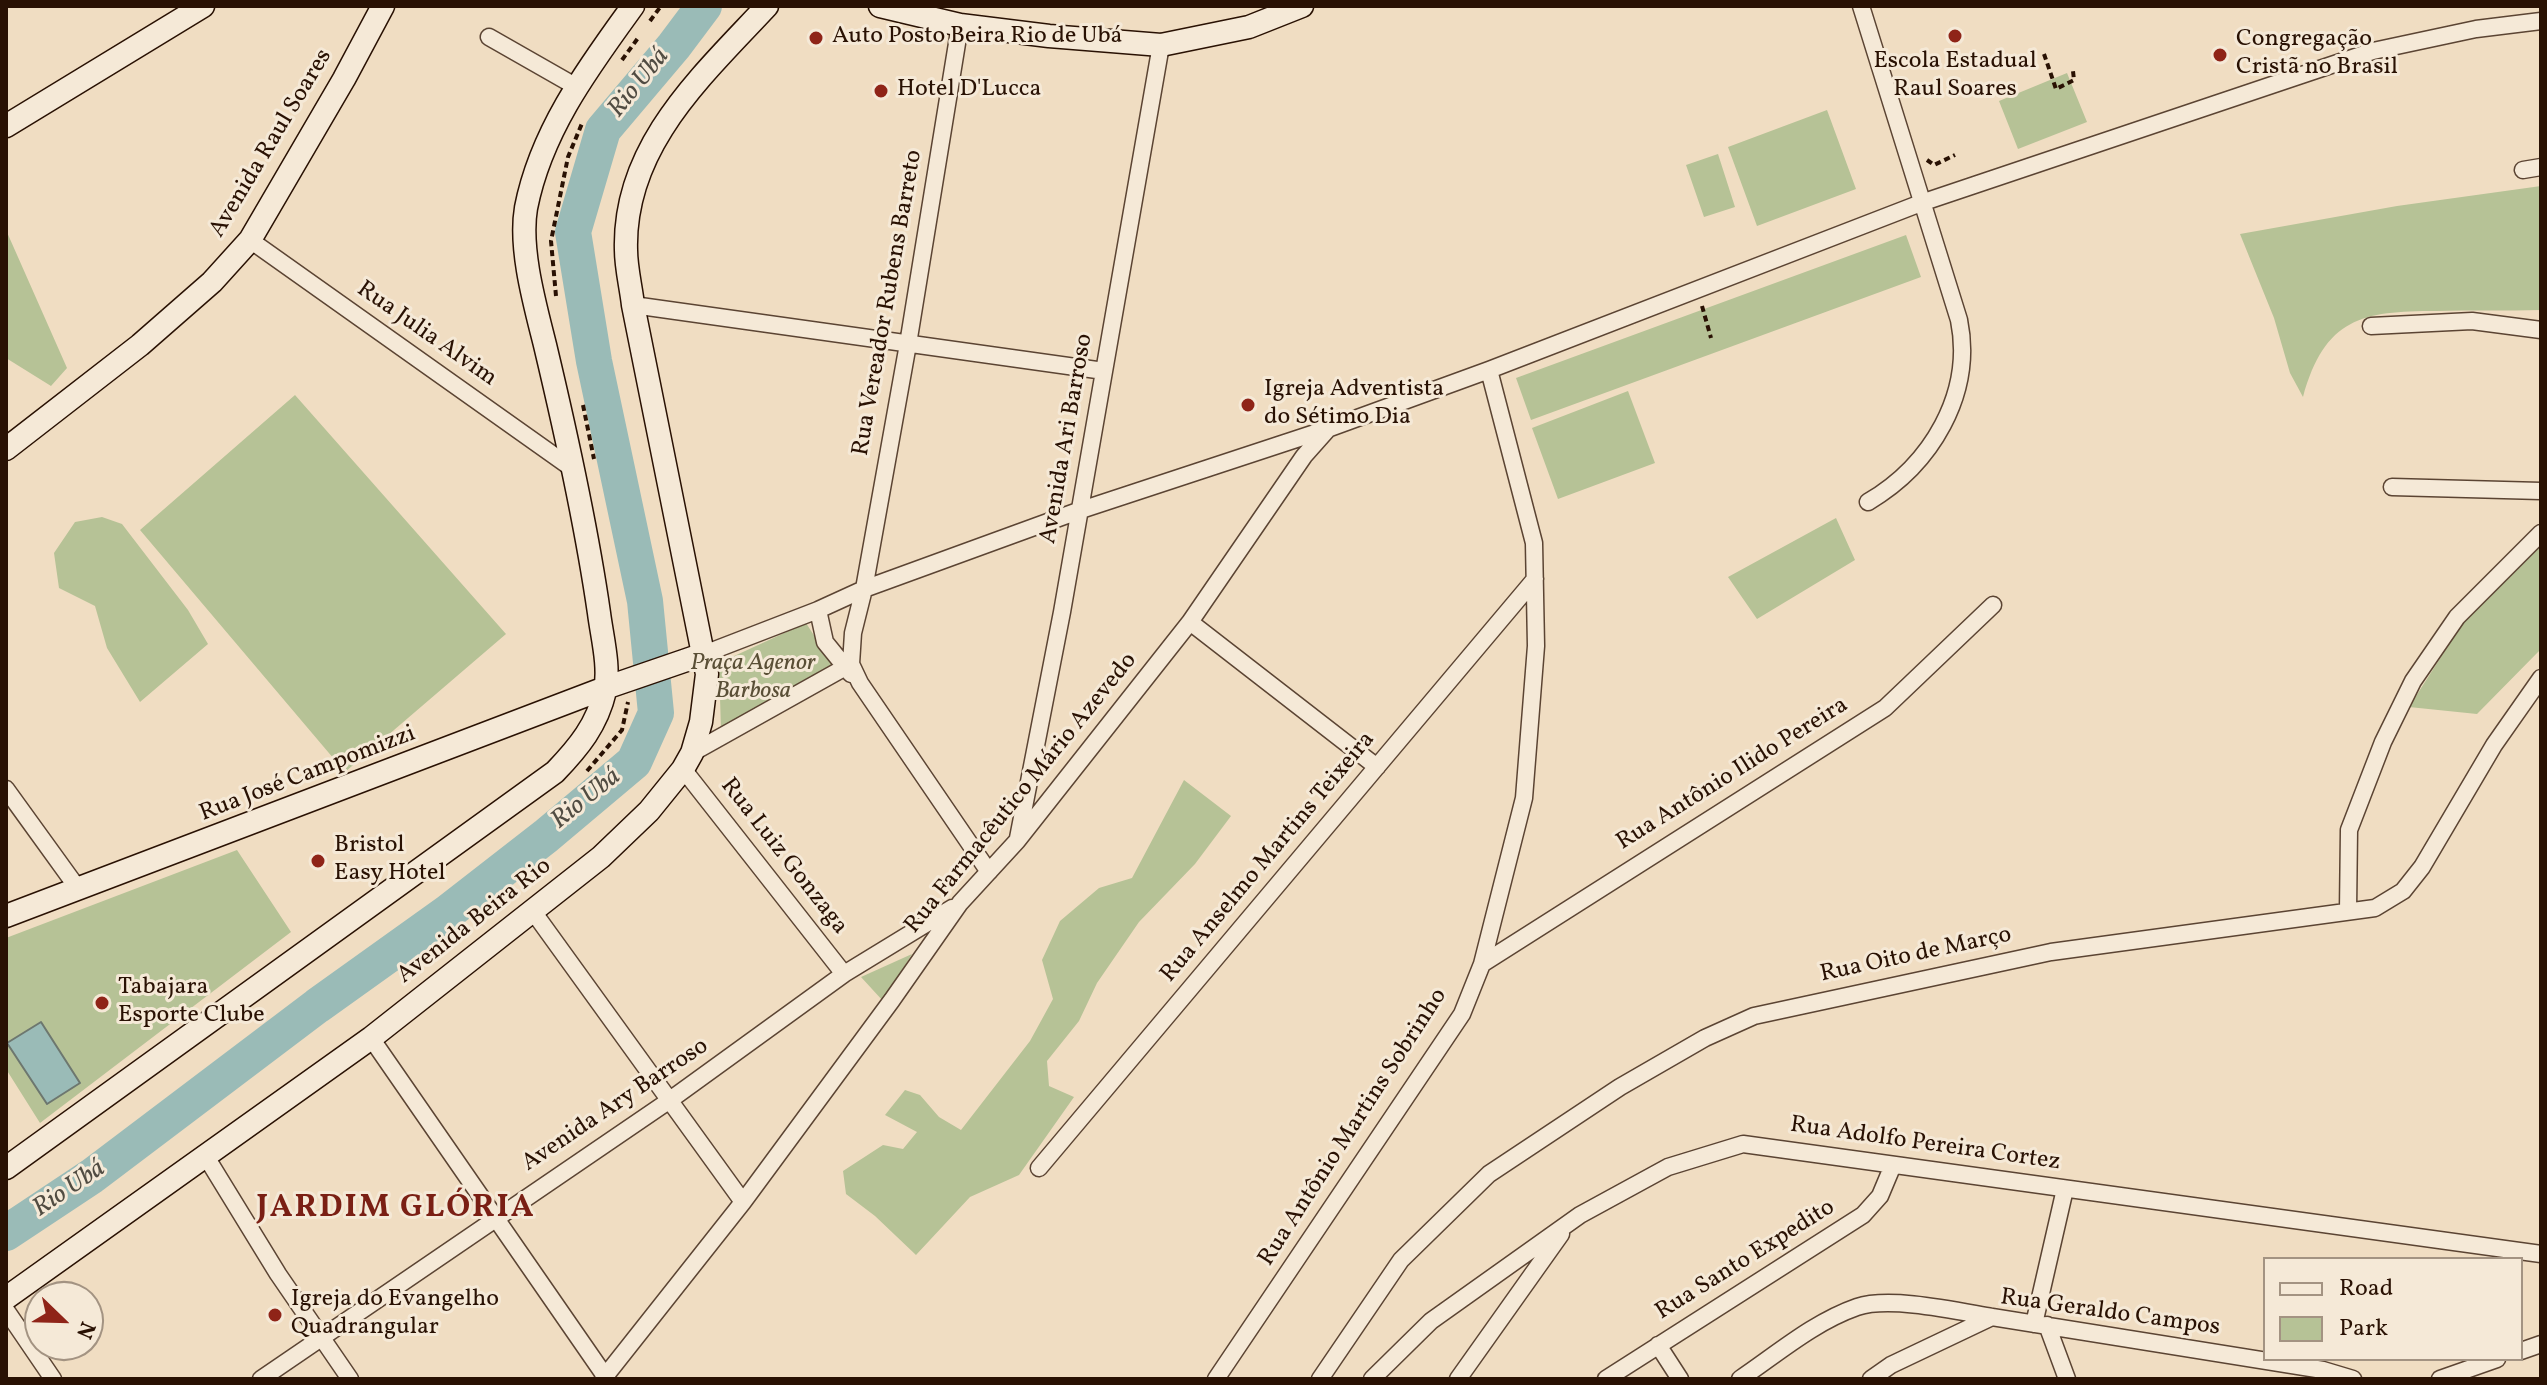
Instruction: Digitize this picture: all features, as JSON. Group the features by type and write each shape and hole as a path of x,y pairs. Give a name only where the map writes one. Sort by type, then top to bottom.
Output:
{"main road":[{"path":"6,126 203,6"},
{"path":"6,1168 555,772 581,744 619,683 606,669 573,469 527,272 526,210 546,142 575,86 633,6"},
{"name":"Avenida Beira Rio","path":"6,1298 371,1038 601,857 640,821 688,761 701,722 707,687 704,654 633,305 626,249 630,201 648,149 679,102 767,6"},
{"path":"880,6 960,25 1161,45 1249,27 1302,6"},
{"name":"Avenida Raul Soares","path":"6,449 140,345 212,282 250,240 375,11"},
{"name":"Rua José Campomizzi","path":"6,916 619,683 704,654"}],"street":[{"path":"1861,6 1963,338 1956,394 1949,415 1916,463 1884,493 1868,502"},
{"path":"704,654 864,589 1078,511 1330,428 1489,370 1921,203 2373,51 2476,29 2541,21"},
{"name":"Rua Vereador Rubens Barreto","path":"847,666 908,344 960,25"},
{"path":"489,37 575,86"},
{"name":"Avenida Ari Barroso","path":"1017,841 1043,721 1161,45"},
{"path":"2523,170 2541,167"},
{"name":"Rua Julia Alvim","path":"250,240 573,469"},
{"path":"633,305 1104,371"},
{"path":"2371,326 2472,321 2541,330"},
{"name":"Rua Antônio Martins Sobrinho","path":"1216,1379 1462,1014 1482,964 1524,798 1536,646 1534,543 1489,370"},
{"name":"Rua Farmacêutico Mário Azevedo","path":"604,1378 743,1202 960,903 1017,841 1190,622 1304,456 1330,428"},
{"path":"2392,487 2541,491"},
{"path":"2348,911 2349,830 2383,742 2407,693 2457,617 2541,533"},
{"name":"Rua Anselmo Martins Teixeira","path":"1039,1168 1535,579"},
{"name":"Rua Antônio Ilido Pereira","path":"1482,964 1885,708 1993,605"},
{"path":"818,610 825,642 860,683 989,872"},
{"path":"1190,622 1377,767"},
{"path":"688,761 847,666"},
{"name":"Rua Oito de Março","path":"1320,1379 1401,1260 1489,1174 1620,1087 1754,1016 2051,952 2375,908 2403,891 2422,867 2494,745 2541,678"},
{"name":"Rua Luiz Gonzaga","path":"688,761 844,974"},
{"path":"6,789 79,890"},
{"name":"Avenida Ary Barroso","path":"261,1379 670,1100 844,974 960,903"},
{"path":"532,910 743,1202"},
{"path":"371,1038 604,1378"},
{"name":"Rua Adolfo Pereira Cortez","path":"1372,1379 1431,1321 1569,1223 1668,1167 1743,1144 2541,1254"},
{"path":"205,1155 320,1338 350,1379"},
{"name":"Rua Santo Expedito","path":"1606,1379 1863,1215 1880,1196 1893,1165"},
{"path":"2065,1189 2040,1324 2067,1379"},
{"path":"1458,1379 1569,1223"},
{"path":"1740,1379 1829,1320 1860,1306 1915,1304 1992,1317"},
{"path":"6,1310 53,1379"},
{"name":"Rua Geraldo Campos","path":"1871,1379 1891,1365 1992,1317 2263,1360"},
{"path":"1658,1345 1680,1379"},
{"name":"Rua Geraldo Campos","path":"2268,1361 2323,1370 2353,1379"},
{"path":"2440,1379 2491,1361"}],"path":[{"path":"616,69 661,6"},
{"path":"2044,54 2056,89 2074,80 2073,71"},
{"path":"559,308 551,241 568,157 584,120"},
{"path":"1925,154 1927,161 1934,165 1955,155"},
{"path":"1702,306 1711,338"},
{"path":"580,393 595,464"},
{"path":"578,777 590,768 622,730 628,704 619,683"}],"green space":[{"path":"2067,73 2087,122 2018,149 1999,101"},
{"path":"1827,110 1856,189 1757,226 1728,147"},
{"path":"1718,154 1735,207 1704,217 1686,165"},
{"path":"2541,186 2541,310 2410,311 2367,317 2335,335 2323,350 2303,397 2290,373 2274,318 2240,234 2397,206"},
{"path":"6,230 67,368 51,386 6,358"},
{"path":"1906,235 1921,277 1531,420 1516,378"},
{"path":"1628,391 1655,463 1558,499 1532,428"},
{"path":"295,395 506,634 345,772 140,530"},
{"path":"102,517 122,524 188,610 208,644 140,702 107,648 95,606 59,588 54,553 75,522"},
{"path":"1836,518 1855,560 1757,619 1728,577"},
{"path":"2541,546 2541,649 2477,714 2409,707 2462,624"},
{"name":"Praça Agenor Barbosa","path":"806,623 833,665 721,731 719,663"},
{"path":"1184,780 1231,816 1195,864 1139,922 1097,983 1079,1021 1047,1061 1049,1086 1074,1097 1019,1175 970,1197 916,1255 875,1216 846,1194 843,1171 883,1145 903,1149 917,1132 885,1115 905,1090 920,1095 939,1117 961,1130 1030,1041 1053,999 1042,960 1060,921 1099,888 1132,878"},
{"name":"Tabajara Esporte Clube","path":"237,850 291,932 40,1123 6,1069 6,938"},
{"path":"912,954 883,1001 861,977"}],"water":[{"path":"41,1022 80,1083 47,1104 7,1043"}],"waterway":[{"name":"Rio Ubá","path":"6,1233 92,1176 317,1006 447,913 634,762 656,713 645,601 594,361 573,232 603,130 704,6"}],"place":[{"name":"Escola Estadual Raul Soares","path":"1955,36"},
{"name":"Auto Posto Beira Rio de Ubá","path":"816,38"},
{"name":"Congregação Cristã no Brasil","path":"2220,55"},
{"name":"Hotel D'Lucca","path":"881,91"},
{"name":"Igreja Adventista do Sétimo Dia","path":"1248,405"},
{"name":"Bristol Easy Hotel","path":"318,861"},
{"name":"Tabajara Esporte Clube","path":"102,1003"},
{"name":"Igreja do Evangelho Quadrangular","path":"275,1315"}],"district":[{"name":"JARDIM GLÓRIA","path":"396,1210"}]}
